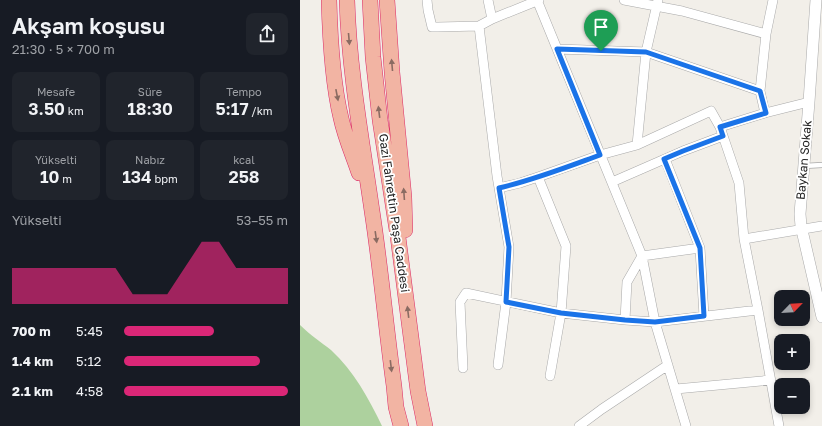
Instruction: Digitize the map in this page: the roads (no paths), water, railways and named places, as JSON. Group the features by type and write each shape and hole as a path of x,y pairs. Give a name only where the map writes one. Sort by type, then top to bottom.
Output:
{"highway":[{"path":"329,0 335,88 341,119 372,212"},
{"name":"Gazi Fahrettin Paşa Caddesi","path":"347,0 354,89 382,287 394,393 401,426"},
{"name":"Gazi Fahrettin Paşa Caddesi","path":"370,0 373,57 380,120 405,289 413,356 424,423"},
{"path":"387,0 392,72 404,197 405,289"}],"street":[{"path":"427,0 432,27 479,26 538,0 642,256 655,322 686,426"},
{"path":"488,0 492,19"},
{"path":"624,0 657,3 766,34"},
{"path":"766,113 760,91 766,34 773,0"},
{"name":"Baykan Sokak","path":"816,0 800,214 802,230 822,317"},
{"path":"637,145 646,52 657,3"},
{"path":"479,26 499,188 509,247 506,302 498,364"},
{"path":"557,49 646,52 760,91"},
{"path":"612,182 766,113 809,102"},
{"path":"499,188 538,178 600,155 637,145 711,111 722,132 739,183 744,240 779,426"},
{"path":"664,159 700,248 704,316"},
{"path":"538,178 566,246 561,313 550,376"},
{"path":"744,240 822,226"},
{"path":"642,256 700,248"},
{"path":"625,320 628,282 642,256"},
{"path":"463,368 460,302 466,293 561,313 655,322 758,310"},
{"path":"579,426 668,365"},
{"path":"676,389 771,380"}],"lane":[{"path":"804,166 822,165"}]}
